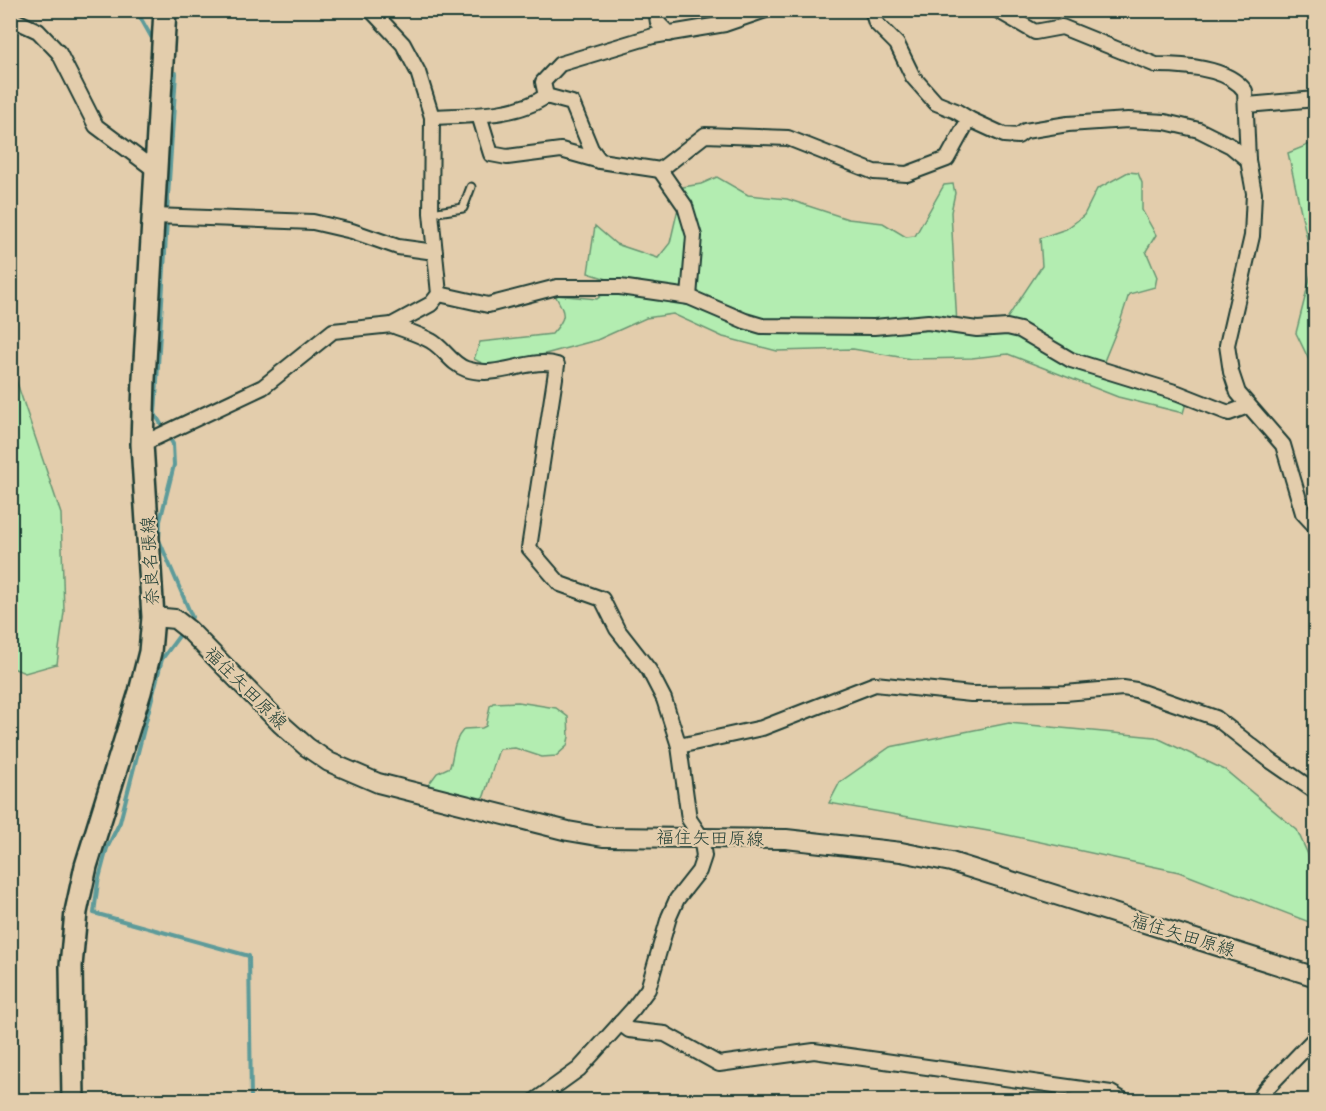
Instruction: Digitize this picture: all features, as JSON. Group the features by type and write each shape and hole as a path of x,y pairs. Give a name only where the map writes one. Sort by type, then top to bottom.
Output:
{"main road":[{"name":"奈良名張線","path":"73,1101 70,966 76,912 86,866 140,692 150,652 153,616 142,444 165,10"},
{"name":"福住矢田原線","path":"153,616 175,619 186,628 281,724 307,747 329,762 378,783 568,831 603,837 786,839 902,852 951,862 1316,977"}],"street":[{"path":"142,444 263,387 333,331 392,325 432,304 439,294 431,213 432,117 417,72 403,44 371,10"},
{"path":"656,10 658,23 669,34"},
{"path":"546,96 543,82 560,64 653,36 725,24 766,10"},
{"path":"872,10 876,23 897,44 913,77 936,103 1004,135 1018,136 1025,131 1068,124 1128,120 1165,122 1199,130 1231,146 1248,160"},
{"path":"998,10 1035,32 1062,27 1156,65 1216,72 1240,84 1245,92 1248,160 1254,193 1252,236 1227,345 1231,372 1238,393 1283,445 1303,513 1316,527"},
{"path":"10,18 38,31 59,53 96,126 155,170"},
{"path":"432,117 478,115 532,105 546,96 572,103 591,149 600,161"},
{"path":"1247,105 1316,99"},
{"path":"478,115 491,154 507,157 561,150 600,161 660,170 705,135 788,138 874,172 907,174 947,159 969,119"},
{"path":"660,170 685,206 694,236 688,297"},
{"path":"154,216 313,222 352,231 398,247 435,252"},
{"path":"439,294 488,305 557,287 620,287 688,297 762,326 874,327 928,322 977,329 1007,327 1020,330 1071,360 1179,393 1229,413 1248,406"},
{"path":"392,325 431,341 451,360 466,369 492,373 548,362 557,365 529,548 560,584 602,599 617,629 649,670 664,699 679,746 689,819 701,837 704,856 699,871 677,899 669,917 648,989 579,1068 536,1101"},
{"path":"679,746 762,728 875,684 971,694 1065,693 1123,688 1136,690 1216,718 1271,761 1316,792"},
{"path":"620,1023 629,1030 664,1034 718,1064 814,1051 1111,1093 1123,1101"},
{"path":"1258,1101 1265,1090 1316,1036"}],"lane":[{"path":"431,213 463,208 471,187"}],"green space":[{"path":"1315,142 1316,365 1312,366 1296,333 1313,266 1288,153"},
{"path":"1128,172 1138,173 1142,183 1142,210 1156,235 1146,251 1157,277 1155,287 1129,294 1100,371 1186,403 1183,413 1118,397 1008,354 972,358 911,359 853,349 777,351 723,337 673,314 646,318 597,340 515,362 487,366 474,359 480,342 552,334 563,316 555,295 597,299 604,293 607,279 588,273 595,226 616,244 658,258 670,243 683,187 701,184 717,177 748,195 787,199 848,219 883,223 906,237 915,236 944,185 953,184 955,193 951,212 957,326 998,332 1042,266 1040,238 1066,229 1077,221 1084,215 1097,189"},
{"path":"11,365 61,514 64,612 57,664 25,673 10,667"},
{"path":"518,702 556,708 568,717 567,746 556,756 542,757 515,748 500,749 484,796 479,800 426,788 437,773 450,767 456,743 464,729 486,726 490,706 493,703"},
{"path":"1009,723 1155,737 1225,770 1297,830 1315,870 1315,917 1309,922 1179,872 994,832 829,803 840,782 890,747"}],"waterway":[{"path":"142,10 140,17 153,40"},
{"path":"167,212 176,73"},
{"path":"167,220 155,414 173,444 174,465 160,521 159,540 192,617 187,624"},
{"path":"182,632 162,659 120,822 107,848 98,882 94,913 249,956 251,1100"}]}
